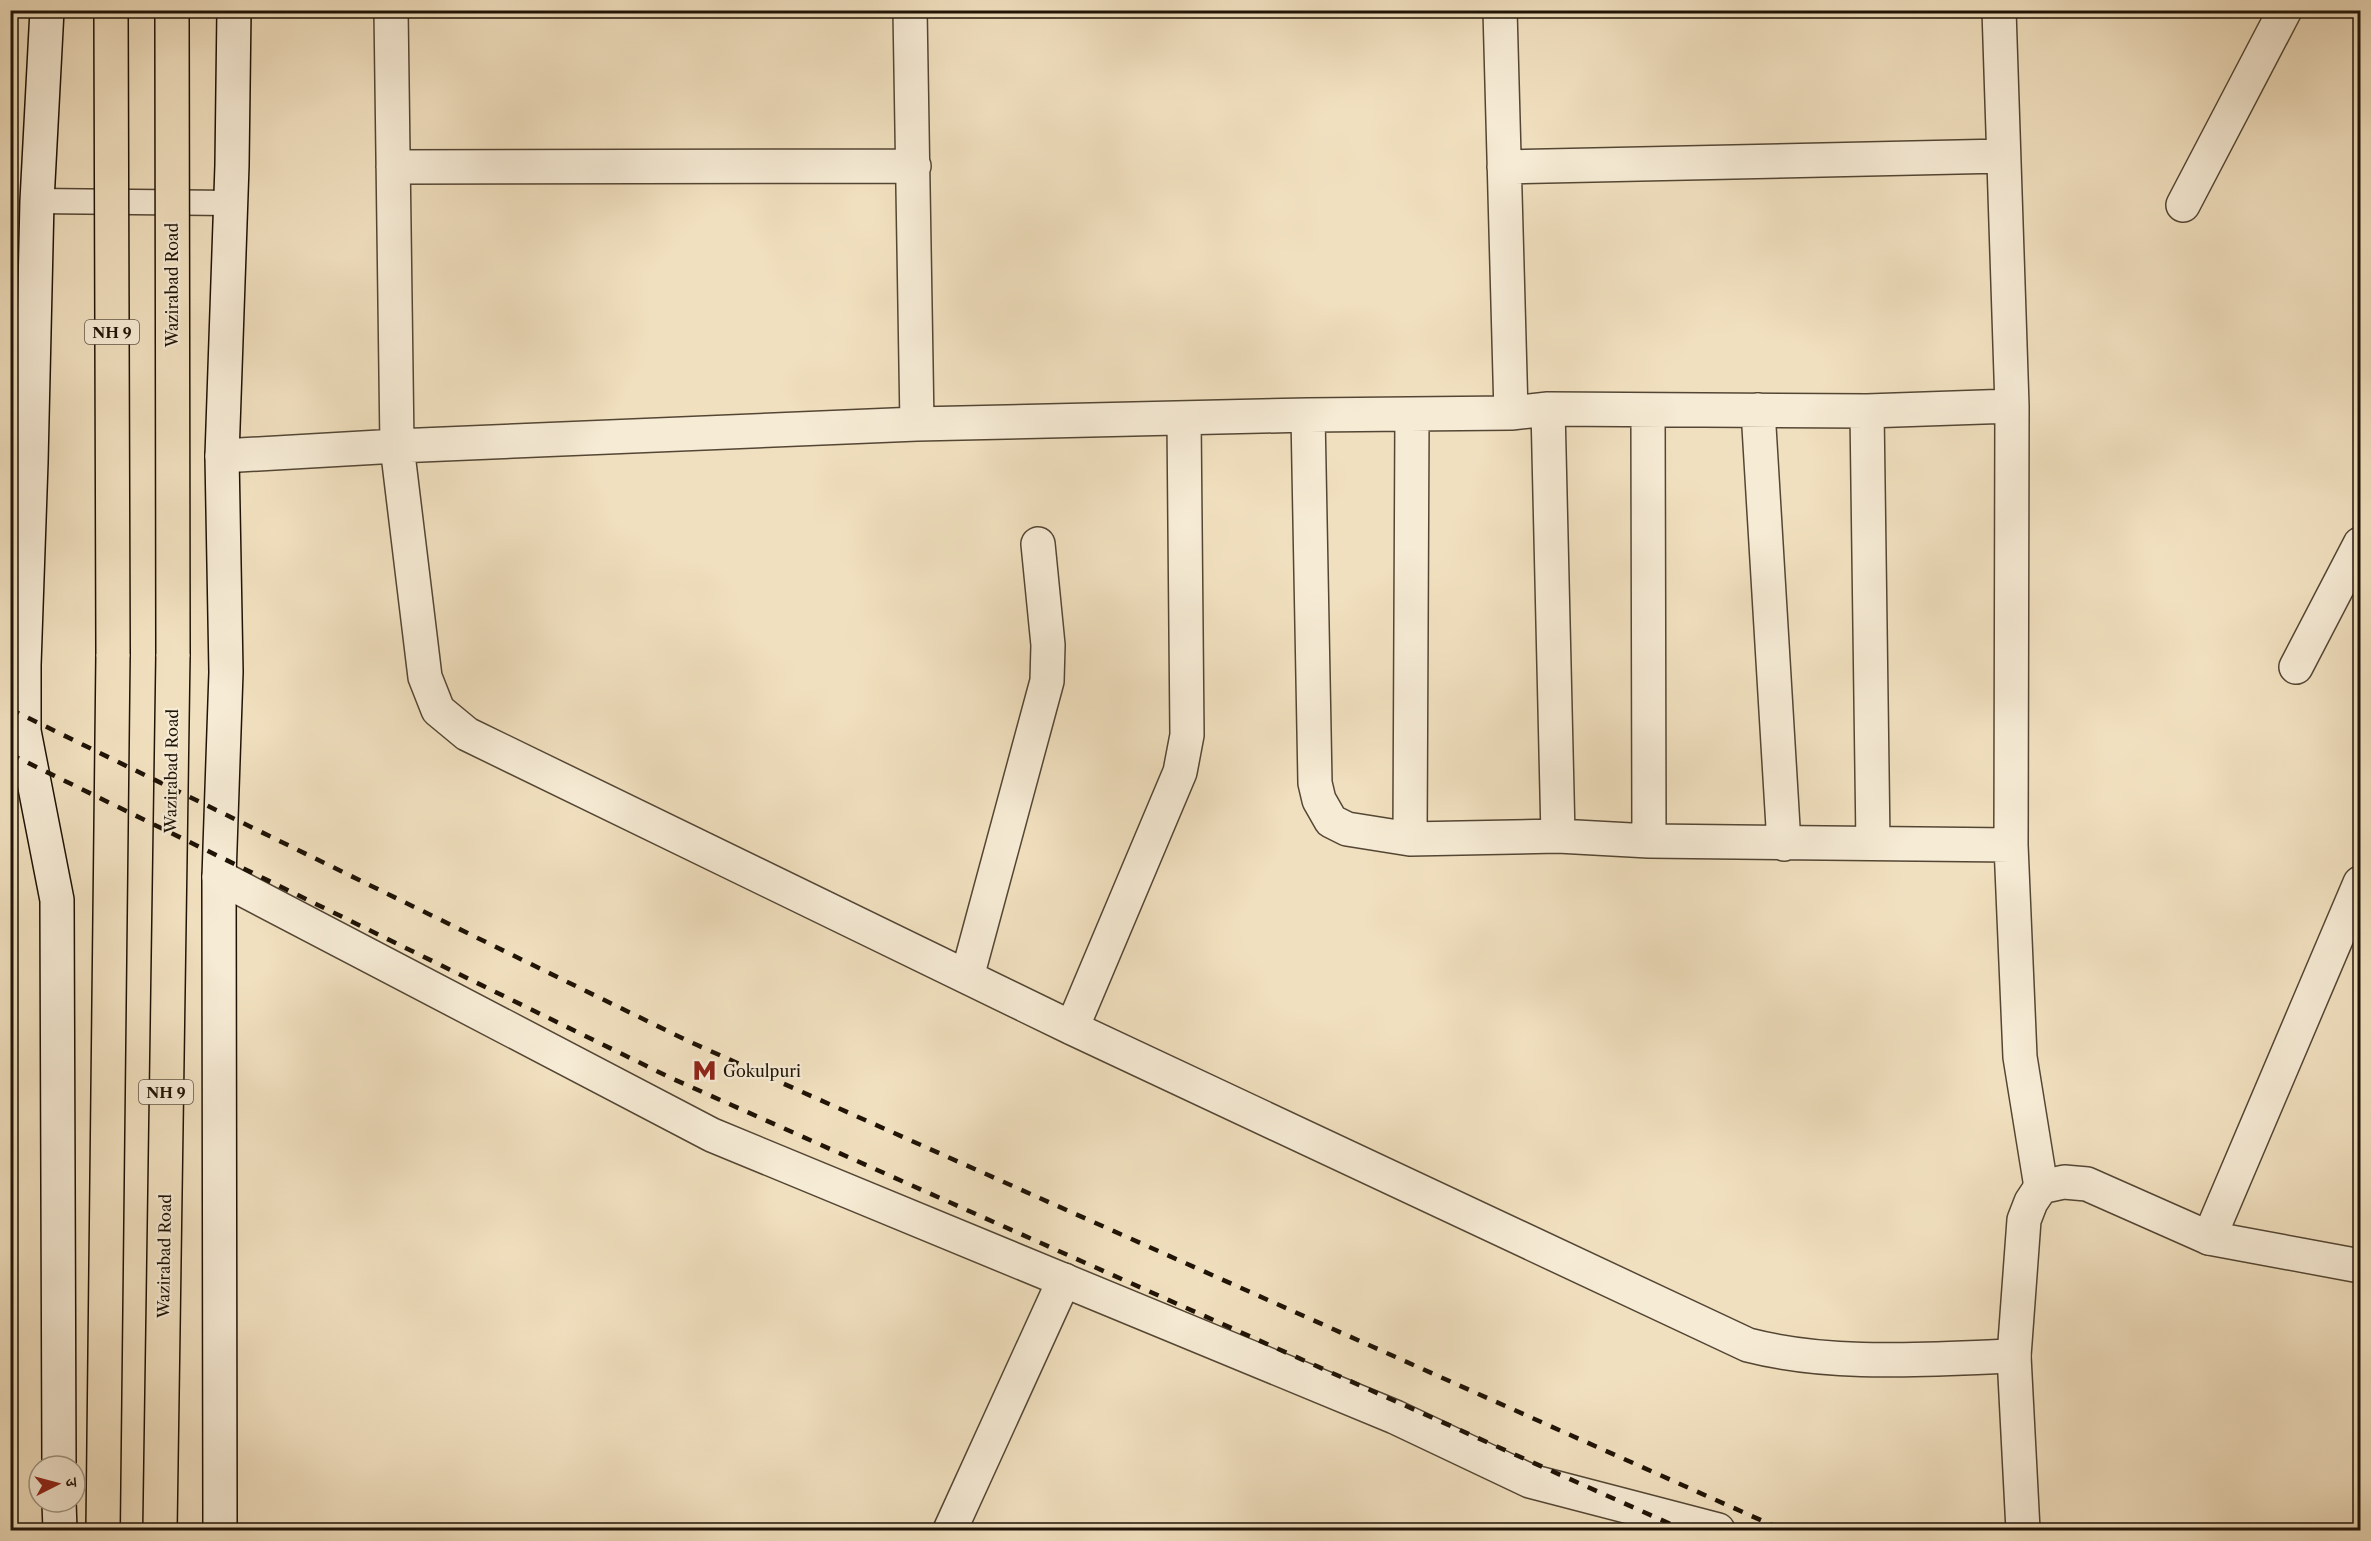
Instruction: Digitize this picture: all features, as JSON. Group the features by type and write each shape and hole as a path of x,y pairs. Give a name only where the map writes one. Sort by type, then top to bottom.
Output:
{"highway":[{"name":"NH 9","path":"103,1530 113,654 111,10"},
{"name":"Wazirabad Road","path":"160,1530 173,654 172,10"}],"street":[{"path":"47,10 36,201 24,665 17,729 57,900 59,1454"},
{"path":"220,1530 219,877 226,672 222,456 234,10"},
{"path":"391,10 398,446 425,677 438,710 467,734 1072,1028 1748,1345 1780,1353 1884,1360 2014,1364"},
{"path":"910,10 917,424"},
{"path":"1500,10 1511,413"},
{"path":"1999,10 2012,406 2011,845 2020,1057 2041,1187 2031,1202 2024,1220 2014,1364 2023,1530"},
{"path":"2183,205 2285,10"},
{"path":"1504,167 2003,156"},
{"path":"393,167 914,166"},
{"path":"222,456 398,446 917,424 1511,413 1548,409 1867,411 2012,406"},
{"path":"1548,409 1558,836"},
{"path":"1648,410 1649,841"},
{"path":"1758,410 1784,843"},
{"path":"1867,411 1873,843"},
{"path":"1308,415 1315,783 1318,800 1331,821 1347,829 1410,839 1558,836 1649,841 2011,845"},
{"path":"1410,839 1412,415"},
{"path":"1072,1028 1180,772 1187,735 1184,419"},
{"path":"967,977 1047,681 1048,645 1038,544"},
{"path":"2295,667 2361,544"},
{"path":"219,877 712,1135 1395,1418 1530,1481 1718,1530"},
{"path":"2209,1238 2361,883"},
{"path":"2041,1187 2064,1182 2087,1184 2209,1238 2361,1266"},
{"path":"950,1530 1064,1280"},
{"path":"60,1514 60,1530"}],"lane":[{"path":"36,201 230,203"}],"railway":[{"path":"10,709 688,1041 1783,1530"},
{"path":"10,754 671,1078 1684,1530"}],"place":[{"name":"Gokulpuri","path":"705,1071"}]}
